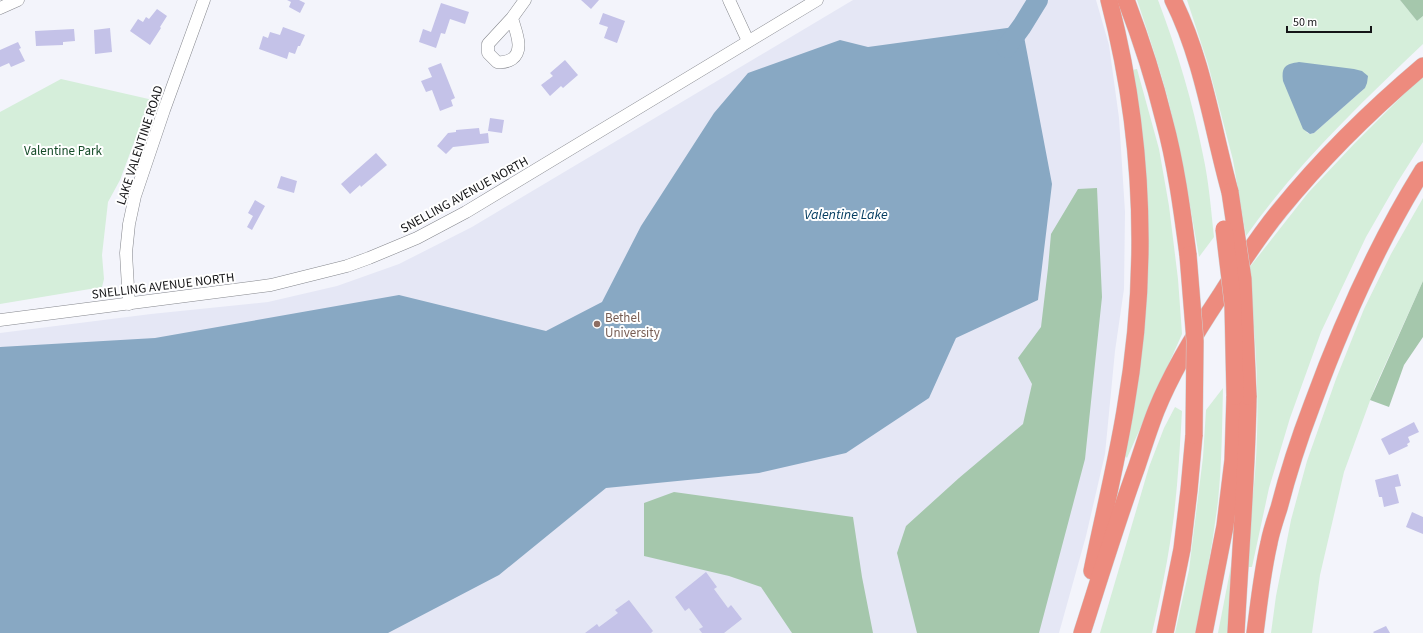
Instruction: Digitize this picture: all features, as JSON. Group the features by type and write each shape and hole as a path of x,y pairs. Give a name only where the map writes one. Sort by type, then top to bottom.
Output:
{"highway":[{"path":"1081,633 1125,411 1135,338 1140,280 1139,191 1135,140 1124,68 1108,0"},
{"path":"1126,0 1150,70 1176,173 1188,256 1195,341 1194,435 1189,490 1182,549 1165,633"},
{"path":"1169,0 1224,193"},
{"path":"1173,0 1184,27 1206,93 1224,193 1243,279 1242,396 1246,486 1236,633"},
{"path":"1081,633 1156,411 1178,365 1203,321 1250,250 1280,210 1313,171 1384,99 1423,66"},
{"path":"1255,633 1269,543 1300,436 1346,316 1394,220 1423,170"},
{"path":"1204,633 1225,526 1242,396"}],"street":[{"path":"0,8 18,0"},
{"name":"LAKE VALENTINE ROAD","path":"129,304 126,253 129,224 135,196 164,110 204,0"},
{"path":"512,18 525,0"},
{"path":"729,0 748,42"},
{"name":"SNELLING AVENUE NORTH","path":"0,320 271,285 347,266 390,250 417,238 466,212 817,0"}],"shaded area":[{"name":"Valentine Lake","path":"853,0 1096,0 1109,45 1119,118 1125,212 1124,289 1115,351 1105,454 1086,536 1059,633 0,633 0,333 151,314 268,302 337,286 399,264 472,227"}],"green space":[{"path":"1137,0 1158,0 1178,57 1199,135 1207,175 1214,237 1199,257 1189,197 1173,119 1157,61"},
{"path":"1187,0 1400,0 1417,21 1423,16 1423,44 1330,136 1286,184 1246,236 1233,160 1208,64","holes":["1365,88 1314,133 1310,134 1306,132"]},
{"path":"1400,0 1423,0 1423,16 1417,21"},
{"path":"1137,69 1159,149 1169,206 1178,279 1182,334 1127,458 1125,456 1142,348 1148,278 1145,174 1142,139 1132,70"},
{"path":"1423,75 1423,142 1397,183 1366,237 1321,332 1290,418 1269,488 1252,567 1245,567 1254,484 1257,413 1256,351 1249,268 1308,193 1354,144"},
{"name":"Valentine Park","path":"61,79 153,100 151,106 145,113 120,180 108,202 102,255 104,279 102,287 0,304 0,112"},
{"path":"1097,188 1102,297 1085,459 1039,633 917,633 897,553 906,526 959,478 1023,424 1032,384 1018,358 1041,327 1051,234 1078,189"},
{"path":"1423,198 1423,281 1375,387 1344,472 1320,575 1312,633 1271,633 1276,596 1291,520 1307,461 1336,379 1364,309 1391,254"},
{"path":"1423,281 1423,337 1404,365 1389,407 1370,400"},
{"path":"1223,388 1218,501 1197,625 1195,633 1175,633 1189,570 1203,457 1206,410"},
{"path":"1175,407 1182,411 1179,463 1172,530 1162,589 1152,633 1100,633 1149,467 1164,428"},
{"path":"674,492 853,517 862,577 873,633 792,633 761,587 729,576 644,556 644,503"},
{"path":"1231,566 1235,566 1230,633 1218,633"}],"water":[{"name":"Valentine Lake","path":"1022,26 1052,184 1038,300 956,338 929,398 846,453 759,473 606,488 499,575 388,633 0,633 0,347 155,338 399,295 546,331 602,302 641,226 714,113 748,73 840,40 868,47"},
{"path":"1299,62 1354,69 1362,71 1368,76 1365,88 1314,133 1310,134 1303,129 1283,81 1283,72 1285,67"}],"building":[{"path":"287,0 299,0 305,3 300,13 289,7 291,2"},
{"path":"581,0 599,0 591,9"},
{"path":"441,3 469,12 465,24 450,19 445,34 441,33 436,48 419,42 423,29 431,32"},
{"path":"157,9 167,16 150,45 130,31 138,19 143,22 146,17 149,19"},
{"path":"603,13 625,21 617,43 604,38 608,27 599,24"},
{"path":"283,27 305,35 295,54 289,52 287,59 259,49 263,36 268,38 270,32 280,35"},
{"path":"110,28 112,52 95,54 94,30"},
{"path":"74,29 75,41 63,42 63,45 36,46 35,31"},
{"path":"18,42 21,48 19,49 25,61 11,67 9,63 0,67 0,50"},
{"path":"565,60 578,75 563,88 561,86 550,96 541,85 553,76 550,73"},
{"path":"441,63 455,98 451,100 453,106 440,111 432,90 426,92 421,81 432,77 428,68"},
{"path":"490,118 504,120 502,133 488,131"},
{"path":"479,128 480,134 488,133 489,143 453,147 446,154 437,146 448,133 456,132 456,130"},
{"path":"376,153 387,165 361,187 360,185 350,194 341,184"},
{"path":"281,176 297,181 294,193 277,188"},
{"path":"255,200 265,206 252,230 247,227 253,216 248,213"},
{"path":"1414,422 1419,432 1408,437 1410,442 1407,444 1408,446 1389,455 1381,439"},
{"path":"1398,474 1401,486 1395,487 1399,503 1384,507 1382,497 1379,497 1375,480"},
{"path":"1412,512 1423,517 1423,534 1406,527"},
{"path":"706,572 717,587 714,589 728,608 731,605 742,619 724,633 702,633 699,629 703,627 689,608 685,611 675,597"},
{"path":"629,600 653,631 651,633 585,633 597,624 599,627 618,613 615,610"},
{"path":"1386,626 1390,633 1373,632"}],"waterway":[{"path":"1006,48 1038,0"}],"place":[{"name":"Bethel University","path":"597,324"}]}
